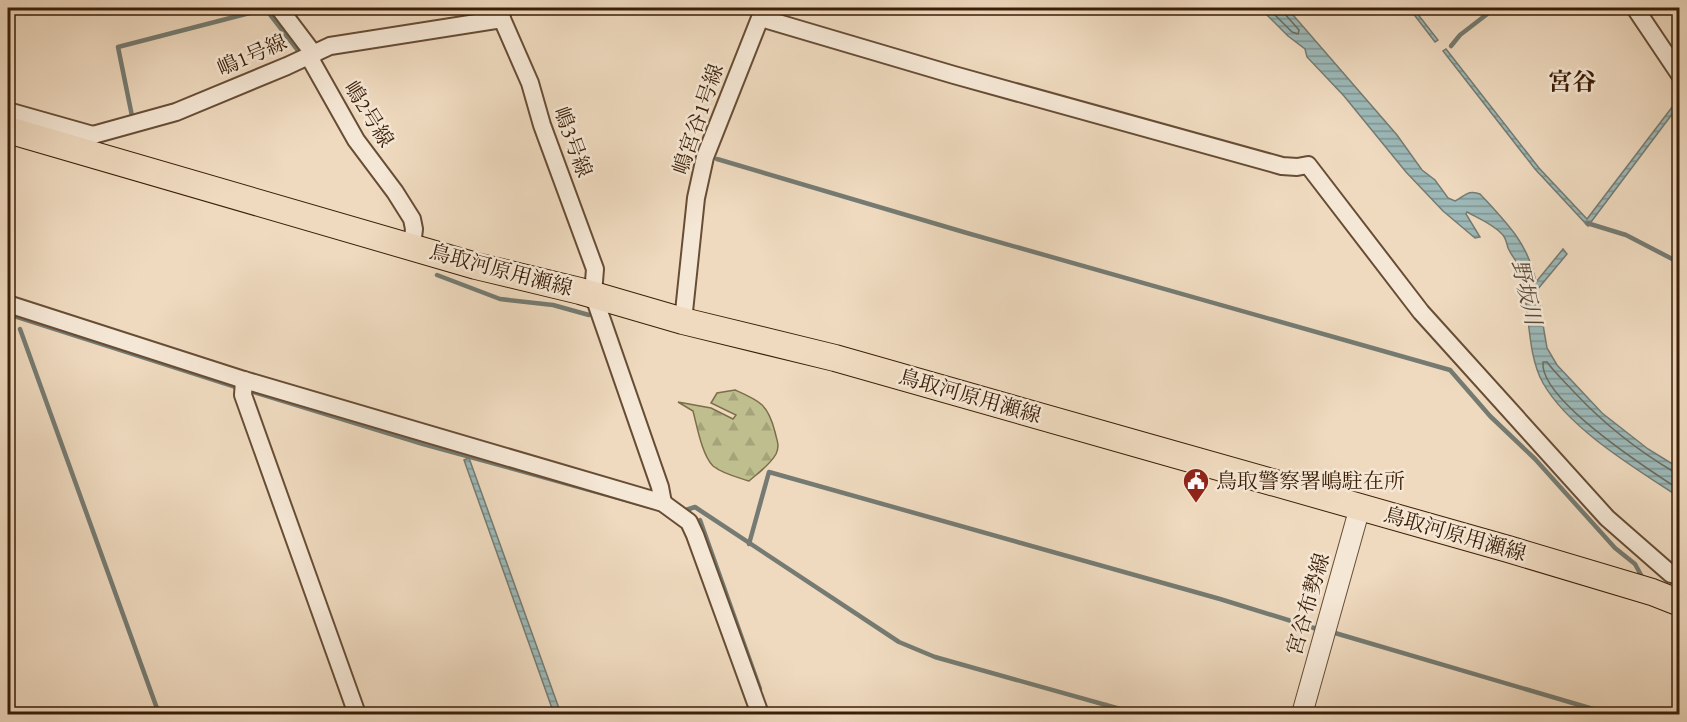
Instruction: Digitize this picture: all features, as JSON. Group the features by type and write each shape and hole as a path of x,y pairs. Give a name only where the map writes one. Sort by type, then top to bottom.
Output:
{"main road":[{"name":"鳥取河原用瀬線","path":"8,130 84,150 206,195 258,203 476,266 593,294 683,321 835,358 1360,507 1673,583"},
{"name":"鳥取河原用瀬線","path":"8,147 84,150"}],"street":[{"name":"嶋2号線","path":"279,8 313,53 312,62 356,140 412,219 414,229 412,246"},
{"path":"1635,8 1680,75"},
{"name":"嶋1号線","path":"84,150 330,46 500,13"},
{"name":"嶋3号線","path":"500,13 530,83 542,125 596,269 593,294"},
{"path":"762,13 954,75 1282,166 1308,165 1421,312 1607,518 1673,583"},
{"name":"嶋宮谷1号線","path":"683,321 692,232 705,157 762,13"},
{"path":"8,111 84,150"},
{"path":"593,294 660,487 663,503"},
{"path":"8,304 244,380 663,503 689,522 695,535 760,714"},
{"path":"244,380 243,395 246,406 357,714"},
{"name":"宮谷布勢線","path":"1302,714 1360,507"}],"green space":[{"path":"735,390 751,397 766,409 778,443 773,458 749,481 713,466 703,448 693,411 678,402 711,408 733,419 736,415 711,403 717,393"}],"water":[{"name":"野坂川","path":"1260,8 1287,8 1397,135 1422,170 1435,180 1448,198 1455,201 1469,193 1480,194 1522,244 1536,282 1563,249 1567,254 1537,290 1547,348 1557,365 1602,413 1648,449 1679,468 1679,497 1586,432 1569,416 1543,383 1533,356 1522,280 1504,236 1490,224 1467,212 1466,214 1480,237 1475,238 1443,211 1406,172 1344,96 1307,57 1305,49 1288,36"},
{"path":"1409,8 1413,8 1438,40 1435,42"},
{"path":"1446,49 1539,168 1587,219 1679,98 1679,105 1588,226 1535,169 1443,51"},
{"path":"469,458 561,714 554,714 464,460"}],"waterway":[{"path":"265,8 300,53"},
{"path":"1451,46 1460,35 1495,8"},
{"path":"128,118 132,116 118,47 265,9"},
{"path":"717,159 967,233 1450,370 1490,416 1535,459 1615,548 1635,564 1641,575"},
{"path":"1587,223 1626,235 1680,263"},
{"path":"437,275 500,299 553,305 589,315"},
{"path":"8,314 239,388"},
{"path":"20,329 159,714"},
{"path":"247,390 423,444 651,507"},
{"path":"749,544 769,472 1220,599 1317,629"},
{"path":"683,511 695,507 899,642 935,657 1138,714"},
{"path":"700,520 760,689"},
{"path":"1335,633 1610,714"},
{"path":"1103,714 1106,705"}],"place":[{"name":"鳥取警察署嶋駐在所","path":"1196,504"}],"district":[{"name":"宮谷","path":"1572,82"}]}
